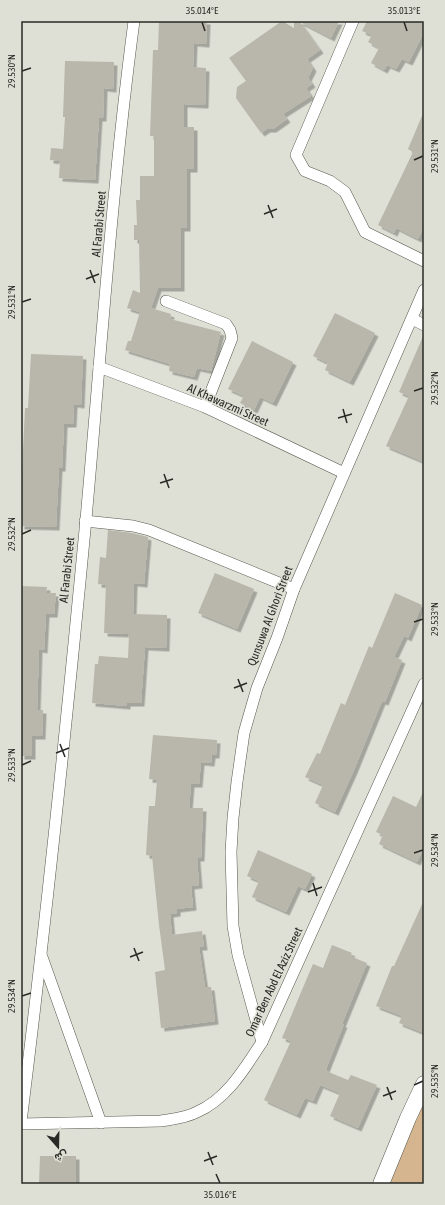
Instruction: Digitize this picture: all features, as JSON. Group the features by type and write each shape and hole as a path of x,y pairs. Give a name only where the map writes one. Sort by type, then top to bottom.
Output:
{"main road":[{"path":"381,1184 408,1118 423,1087"}],"street":[{"name":"Al Farabi Street","path":"21,1123 42,955 86,521 118,153 134,21"},
{"path":"353,21 296,155 305,170 330,181 345,192 365,232 424,261"},
{"name":"Qunsuwa Al Ghori Street","path":"262,1042 238,955 233,926 231,852 236,782 244,733 257,688 294,589 424,290"},
{"path":"166,301 226,324 230,330 232,338 205,407"},
{"path":"412,319 424,325"},
{"name":"Al Khawarzmi Street","path":"99,367 205,407 344,473"},
{"path":"86,521 133,526 149,530 294,589"},
{"name":"Omar Ben Abd El Aziz Street","path":"21,1123 101,1123 161,1121 181,1118 212,1104 227,1091 245,1068 262,1042 424,684"},
{"path":"42,955 101,1123"}],"shaded area":[{"path":"424,1100 424,1184 387,1184"}],"building":[{"path":"159,21 207,21 206,44 194,43 193,67 206,68 205,105 184,104 184,127 194,127 194,169 187,169 187,228 181,228 181,288 158,288 151,308 171,314 170,319 221,332 211,371 197,368 194,377 169,371 170,364 125,350 128,341 131,341 140,312 127,308 133,290 140,293 139,240 134,240 134,225 137,225 136,200 140,200 140,176 154,176 154,136 150,136 153,50 158,50"},
{"path":"282,21 294,28 294,21 339,21 331,38 300,22 320,50 307,59 313,68 308,78 312,84 306,88 311,96 283,114 287,119 273,129 267,129 261,133 236,98 237,87 246,81 229,58"},
{"path":"367,21 418,21 424,24 424,32 409,62 402,59 396,69 387,65 384,70 371,63 379,48 368,42 372,35 362,31"},
{"path":"65,61 114,62 113,89 104,88 103,118 99,118 95,180 59,178 60,161 50,160 51,148 63,149 65,117 63,117"},
{"path":"424,111 424,226 418,239 396,228 394,233 378,225 413,152 408,149"},
{"path":"335,313 375,333 350,382 325,370 328,363 313,356"},
{"path":"424,334 424,462 386,446 409,396 399,392"},
{"path":"252,341 293,362 273,403 260,397 254,410 240,403 244,396 228,389"},
{"path":"31,354 83,356 81,405 74,404 73,424 64,424 62,468 59,468 56,527 21,526 21,471 22,472 25,408 28,408"},
{"path":"108,530 148,537 144,584 134,583 133,614 167,615 166,648 145,647 141,703 127,703 127,706 92,703 95,664 98,664 99,656 128,658 129,634 104,633 106,585 98,584 100,557 106,558"},
{"path":"215,573 254,589 237,629 198,613"},
{"path":"21,586 47,587 46,593 56,593 54,614 46,614 44,650 39,649 37,710 43,710 42,736 32,736 32,756 21,756"},
{"path":"395,593 422,605 408,638 404,636 394,657 402,660 385,702 382,701 335,812 315,803 323,785 305,777 317,753 320,754 341,703 345,705 369,646 372,648"},
{"path":"153,735 217,740 216,755 212,755 211,763 201,762 199,784 191,784 189,808 203,808 201,858 197,858 199,885 191,886 193,907 177,909 177,913 170,914 172,935 202,931 204,947 199,947 205,987 211,987 215,1021 161,1028 155,972 165,970 152,856 146,855 149,806 155,806 157,780 149,779"},
{"path":"424,790 424,847 417,862 379,844 383,835 376,832 393,796 416,807"},
{"path":"258,850 312,874 305,889 298,886 286,912 252,897 259,881 247,876"},
{"path":"424,900 424,1033 399,1023 402,1016 376,1006 392,966 394,966"},
{"path":"332,945 352,953 350,956 367,963 342,1024 344,1024 326,1069 326,1071 348,1080 351,1075 377,1085 358,1128 330,1116 340,1093 320,1085 313,1101 305,1098 297,1115 264,1100 291,1041 282,1038 313,964 323,968"},
{"path":"40,1156 76,1156 76,1184 39,1184"}]}
